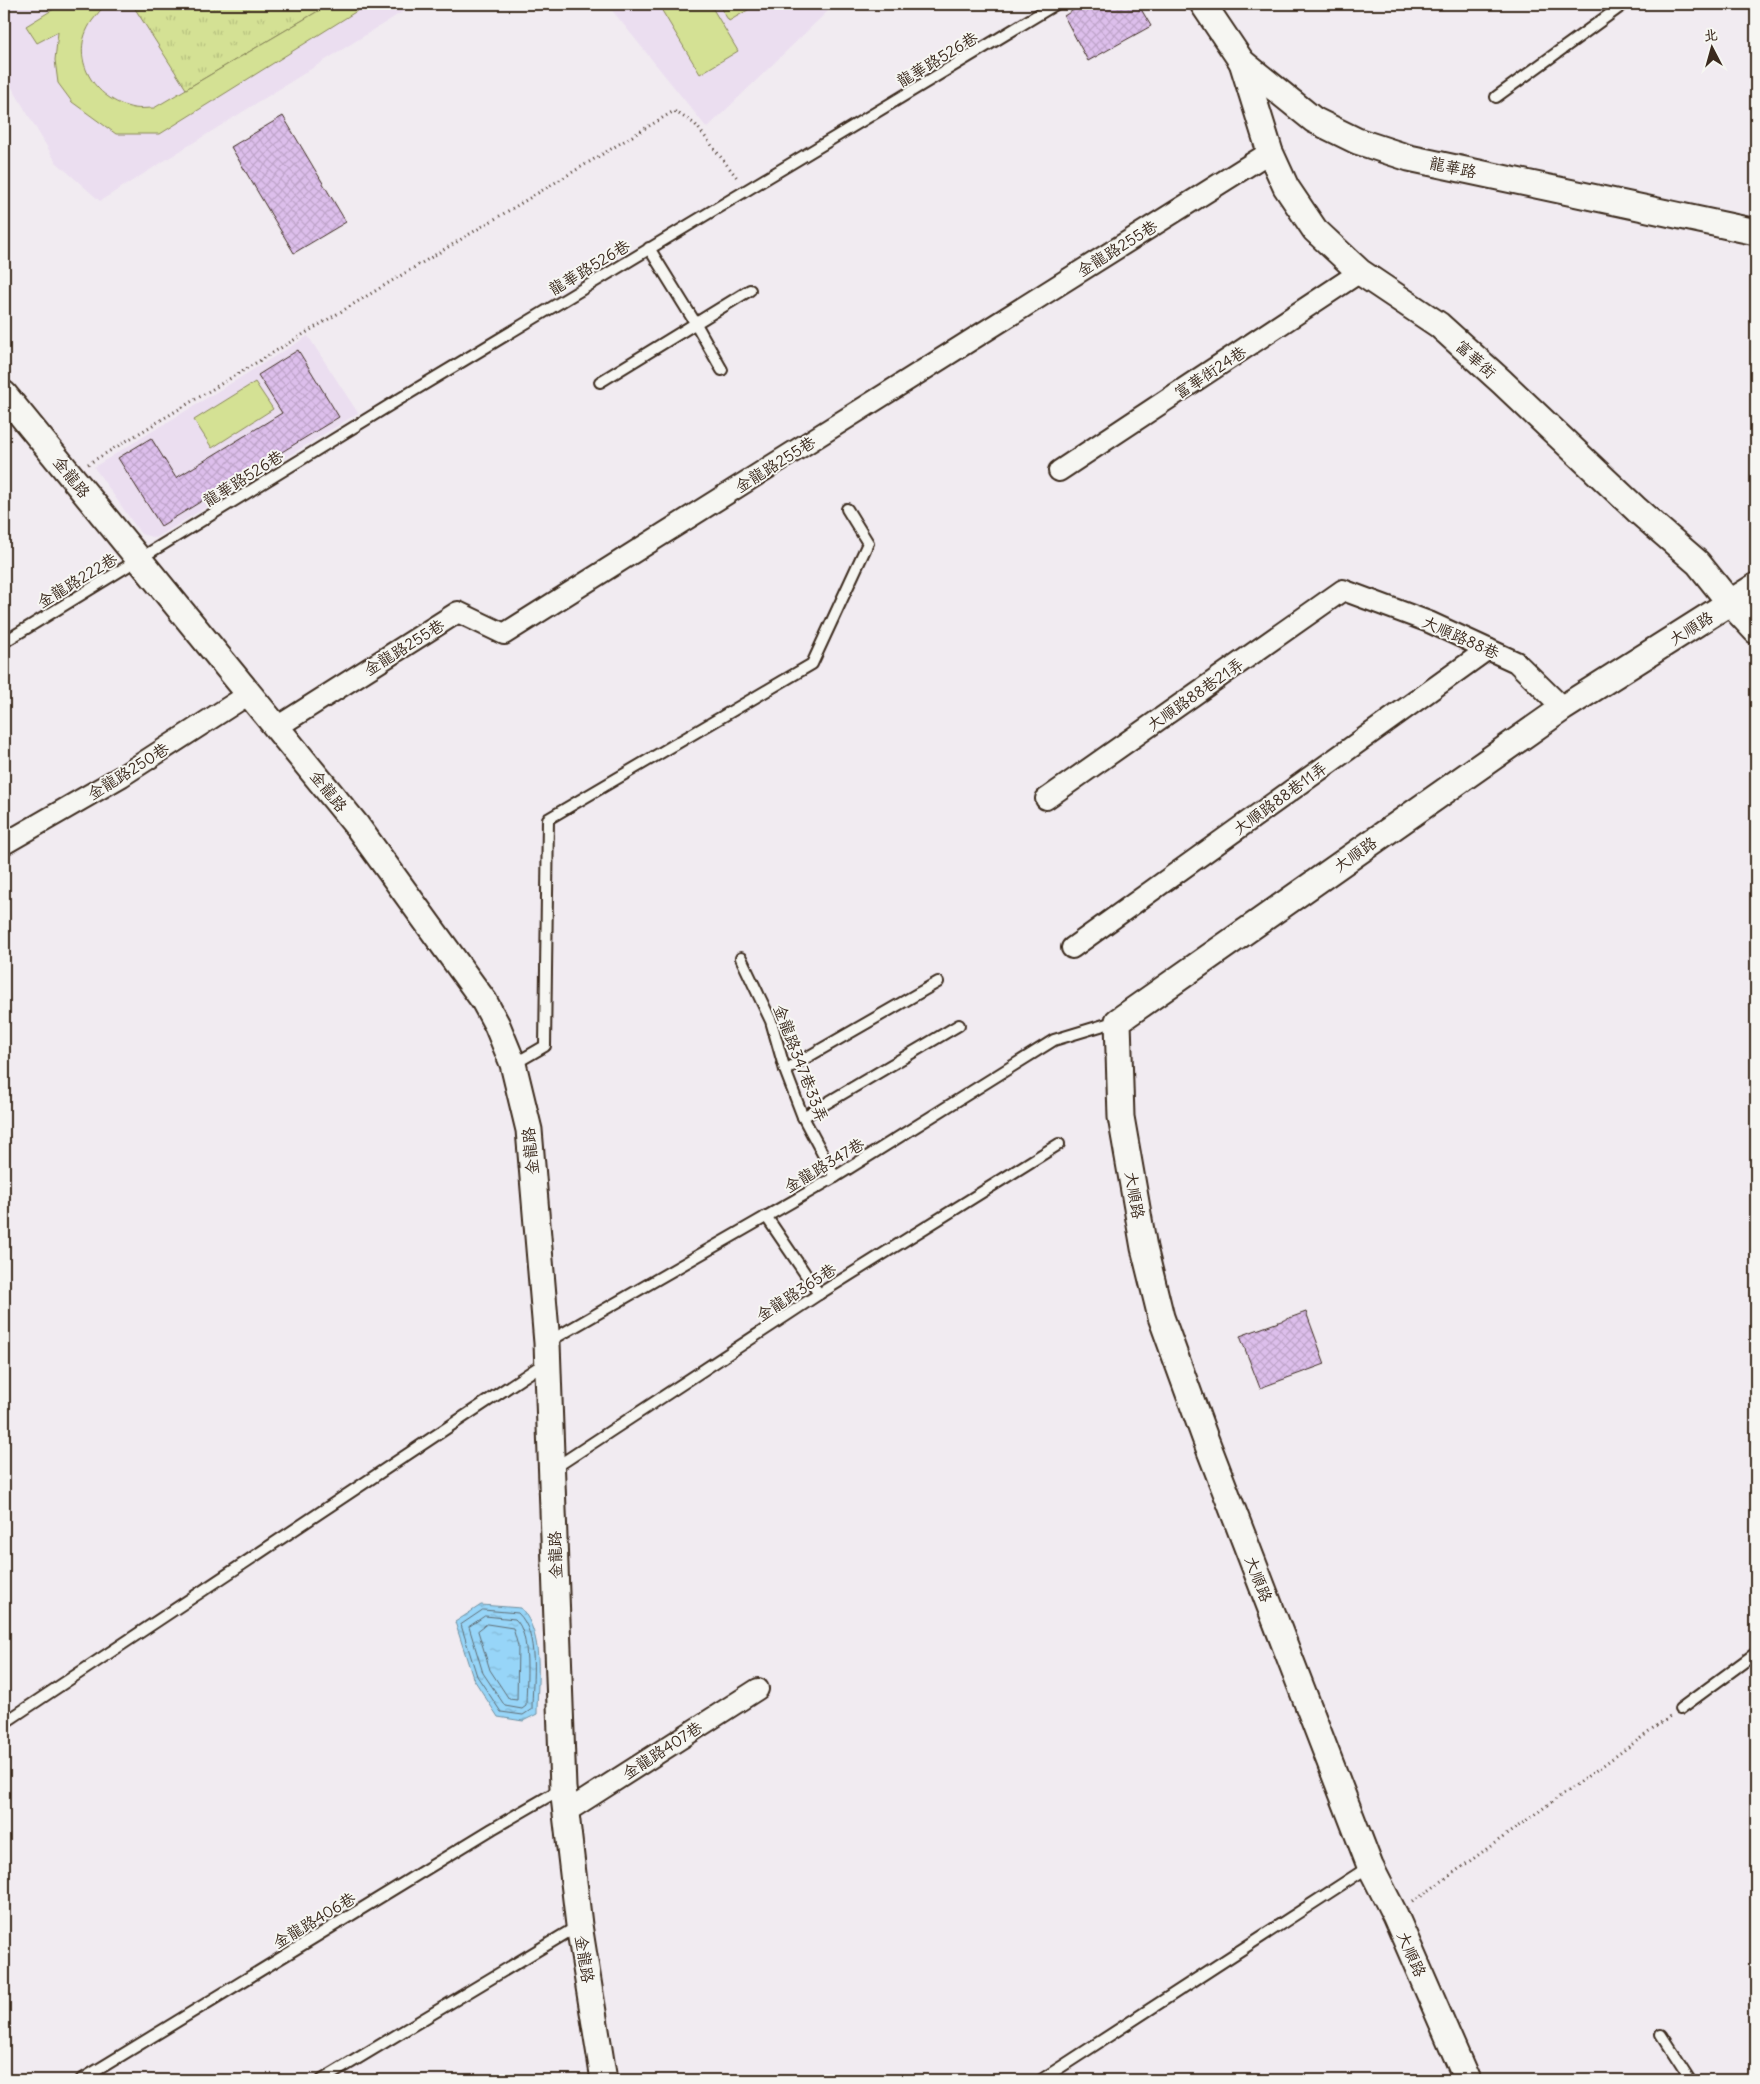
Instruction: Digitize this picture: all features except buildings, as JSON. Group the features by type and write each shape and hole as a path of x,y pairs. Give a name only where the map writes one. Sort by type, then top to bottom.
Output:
{"street":[{"name":"龍華路","path":"1203,4 1242,62 1314,120 1357,140 1400,155 1756,232"},
{"name":"富華街","path":"1242,62 1270,152 1286,187 1315,230 1360,272 1439,325 1637,510 1698,562 1730,603 1756,630"},
{"name":"金龍路255巷","path":"277,727 458,612 504,634 1270,152"},
{"name":"富華街24巷","path":"1059,471 1360,272"},
{"name":"金龍路","path":"4,394 357,826 484,1001 497,1025 513,1064 528,1130 547,1352 565,1800 579,1925 604,2080"},
{"name":"大順路","path":"1467,2080 1395,1915 1370,1866 1205,1438 1162,1317 1144,1248 1121,1117 1118,1021 1563,708 1756,586"},
{"name":"大順路88巷","path":"1343,590 1429,622 1516,662 1563,708"},
{"name":"大順路88巷21弄","path":"1046,799 1343,590"},
{"name":"大順路88巷11弄","path":"1072,948 1488,649"},
{"name":"金龍路250巷","path":"4,844 122,776 249,694"},
{"name":"金龍路407巷","path":"565,1800 758,1689"}],"lane":[{"name":"龍華路526巷","path":"140,559 649,248 1056,4"},
{"path":"1496,97 1624,4"},
{"path":"649,248 722,370"},
{"path":"600,382 750,290"},
{"path":"513,1064 545,1046 548,819 812,664 868,543 847,509"},
{"name":"金龍路222巷","path":"4,642 140,559"},
{"name":"金龍路347巷33弄","path":"741,958 771,1020 785,1070 803,1117 834,1177"},
{"path":"785,1070 938,982"},
{"name":"金龍路347巷","path":"4,1723 547,1352 1054,1040 1118,1021"},
{"path":"803,1117 959,1025"},
{"name":"金龍路365巷","path":"552,1470 819,1294 1059,1144"},
{"path":"766,1216 819,1294"},
{"path":"1680,1709 1756,1653"},
{"name":"金龍路406巷","path":"81,2080 492,1829 565,1800"},
{"path":"1041,2080 1370,1866"},
{"path":"322,2080 579,1925"},
{"path":"1662,2035 1691,2080"}],"path":[{"path":"70,475 674,111 695,124 746,190"},
{"path":"1395,1915 1680,1709"}],"shaded area":[{"path":"4,4 415,4 100,201 56,162 4,74"},
{"path":"607,4 835,4 707,128"},
{"path":"308,336 358,413 156,538 141,534 94,467"}],"green space":[{"path":"62,4 108,4 92,21 85,35 82,49 89,75 107,96 120,103 134,108 154,108 330,4 368,4 160,134 116,134 72,102 58,83 55,60 58,32 37,43 26,26"},
{"path":"132,4 330,4 186,89"},
{"path":"658,4 710,4 738,51 700,74"},
{"path":"718,4 758,4 729,21"},
{"path":"255,382 273,409 212,448 194,420"}],"water":[{"path":"481,1605 521,1608 529,1619 534,1632 538,1659 537,1714 523,1721 498,1717 473,1678 455,1622"}]}
